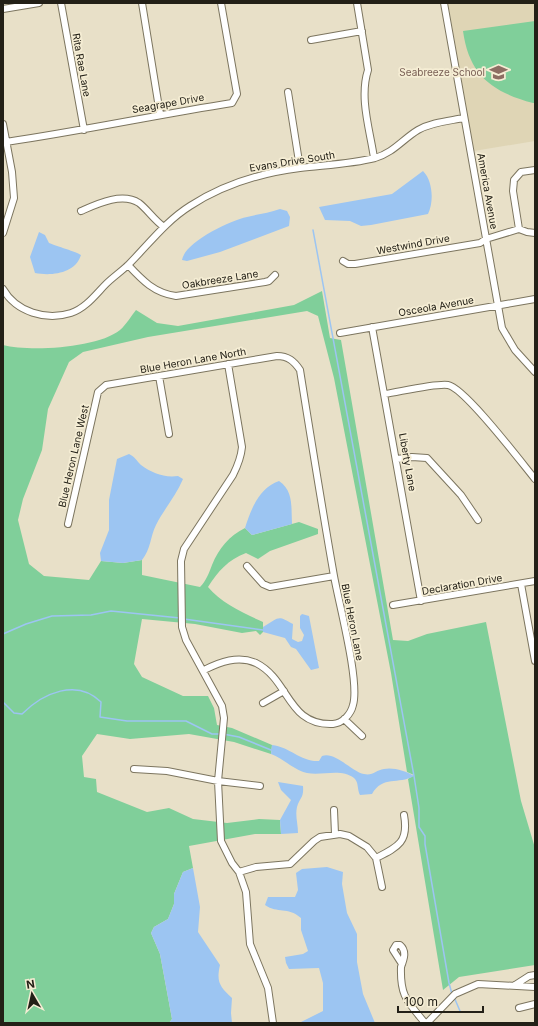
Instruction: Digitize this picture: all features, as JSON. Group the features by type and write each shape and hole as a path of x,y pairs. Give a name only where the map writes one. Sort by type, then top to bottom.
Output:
{"street":[{"path":"3,9 39,3"},
{"name":"Rita Rae Lane","path":"61,3 84,130"},
{"path":"142,3 160,114"},
{"name":"Seagrape Drive","path":"6,142 84,130 160,114 232,102 237,94 236,84 221,3"},
{"path":"357,3 368,70 365,79 364,95 374,158"},
{"name":"America Avenue","path":"444,3 497,305 506,337 535,372"},
{"path":"311,40 362,31"},
{"path":"288,92 300,168"},
{"name":"Evans Drive South","path":"3,289 20,307 38,315 62,315 74,312 128,265 164,227 189,206 222,188 245,179 300,168 332,166 374,158 386,154 417,130 430,124 464,118"},
{"path":"3,124 12,172 14,198 3,234"},
{"path":"535,170 521,172 514,180 513,191 519,229 535,233"},
{"path":"81,211 108,200 118,198 138,202 164,227"},
{"name":"Westwind Drive","path":"343,261 348,264 355,264 480,242 519,229"},
{"name":"Oakbreeze Lane","path":"128,265 148,286 163,293 176,296 270,281 275,275"},
{"name":"Osceola Avenue","path":"340,333 535,299"},
{"name":"Liberty Lane","path":"372,328 397,459 421,601"},
{"name":"Blue Heron Lane North","path":"98,392 106,385 277,356 284,356 293,361"},
{"name":"Blue Heron Lane","path":"293,361 300,370 334,576 355,684 355,697 353,705 344,719"},
{"path":"228,364 242,447 242,456 233,475 184,549 181,561 182,627 186,640 204,670 222,706 224,729 218,781 221,841 232,863 239,872 246,892 250,944 268,988 273,1023"},
{"path":"159,376 169,434"},
{"path":"385,394 440,386 452,386 471,402 534,475"},
{"name":"Blue Heron Lane West","path":"68,524 98,392"},
{"path":"397,459 412,457 427,458 461,495 478,520"},
{"path":"247,566 263,584 270,587 334,576"},
{"name":"Declaration Drive","path":"393,606 535,581"},
{"path":"521,584 535,661"},
{"path":"204,670 231,660 242,659 256,663 267,671 284,691 296,710 313,723 336,724 344,719 362,736"},
{"path":"263,703 284,691"},
{"path":"134,769 167,771 218,781 260,786"},
{"path":"334,810 335,834"},
{"path":"376,858 394,849 402,842 406,824 404,814"},
{"path":"239,872 256,867 290,864 314,841 335,834 349,836 367,847 376,858 382,887"},
{"path":"402,964 401,988 407,1001 426,1023 447,1000 467,987 488,983 535,987"},
{"path":"515,985 528,976 535,975"},
{"path":"525,979 535,978"},
{"path":"519,1008 535,1004"}],"shaded area":[{"name":"Seabreeze School","path":"448,3 535,3 535,141 474,151"}],"green space":[{"path":"535,21 535,103 533,103 518,99 494,87 485,79 477,70 471,59 466,46 463,31"},
{"path":"322,291 330,338 341,340 393,640 408,641 427,634 486,622 521,801 535,848 535,965 459,977 443,990 408,779 414,775 407,772 391,673 334,378 318,316 307,311 148,337 83,352 69,362 48,409 42,450 23,499 18,520 29,564 44,576 89,580 101,561 123,563 142,560 142,575 200,587 206,580 221,548 229,539 245,528 252,535 299,522 318,529 318,534 270,551 258,559 246,553 234,559 224,567 208,587 226,603 263,622 263,632 260,635 256,631 242,633 195,624 142,619 134,664 142,677 183,696 208,696 214,708 217,725 232,728 272,745 271,754 234,742 189,734 130,739 97,734 82,756 84,777 96,779 97,792 147,812 169,808 193,819 227,823 259,819 280,820 281,834 255,834 189,846 193,868 183,872 174,894 174,904 168,919 154,927 151,933 160,954 172,1019 169,1023 3,1023 3,345 46,348 80,345 110,336 120,330 136,310 157,323 178,326 294,305"}],"water":[{"path":"423,171 429,180 432,192 428,214 361,226 350,221 325,220 319,207 392,194"},
{"path":"280,209 287,211 290,217 289,226 220,252 187,261 182,260 185,253 191,246 209,233 239,219"},
{"path":"39,232 45,235 49,243 81,255 74,266 68,270 55,274 35,273 30,257"},
{"path":"129,454 141,465 154,473 163,476 178,476 183,479 156,525 147,552 142,560 123,563 101,561 100,553 109,530 109,500 117,459"},
{"path":"279,481 284,485 291,500 292,524 252,535 245,528 253,507 266,489"},
{"path":"302,614 309,616 319,668 311,670 296,649 291,647 285,638 263,632 263,627 278,618 281,618 293,624 292,639 298,642 302,641 304,635 300,628 300,616"},
{"path":"272,745 284,748 301,757 313,761 319,761 322,756 332,756 354,770 364,774 370,774 381,770 395,769 414,776 408,779 386,782 376,788 372,794 360,795 356,780 349,775 343,773 313,774 302,772 271,754"},
{"path":"278,782 303,786 302,795 296,810 298,833 281,834 280,820 291,800 281,790"},
{"path":"327,867 343,872 342,884 347,913 357,934 357,962 363,994 375,1023 299,1023 323,1011 323,983 319,968 289,969 285,957 303,954 308,951 301,930 301,918 291,912 270,908 265,905 268,897 295,897 298,890 296,873 302,869"},
{"path":"193,868 200,907 198,932 220,965 218,976 220,984 224,991 232,998 232,1023 169,1023 172,1019 160,954 151,933 154,927 168,919 174,904 174,894 183,872"}],"waterway":[{"path":"313,230 414,776 419,808 419,827 425,836 425,844 452,994"},
{"path":"3,634 26,624 52,616 91,615 111,611 180,618"},
{"path":"184,619 263,630"},
{"path":"3,702 14,713 22,714 30,706 60,691 81,691 92,695 101,702 100,717 127,721 186,721 212,734 220,734"},
{"path":"223,734 239,737 271,750"},
{"path":"454,997 460,1011"}],"place":[{"name":"Seabreeze School","path":"498,72"}]}
